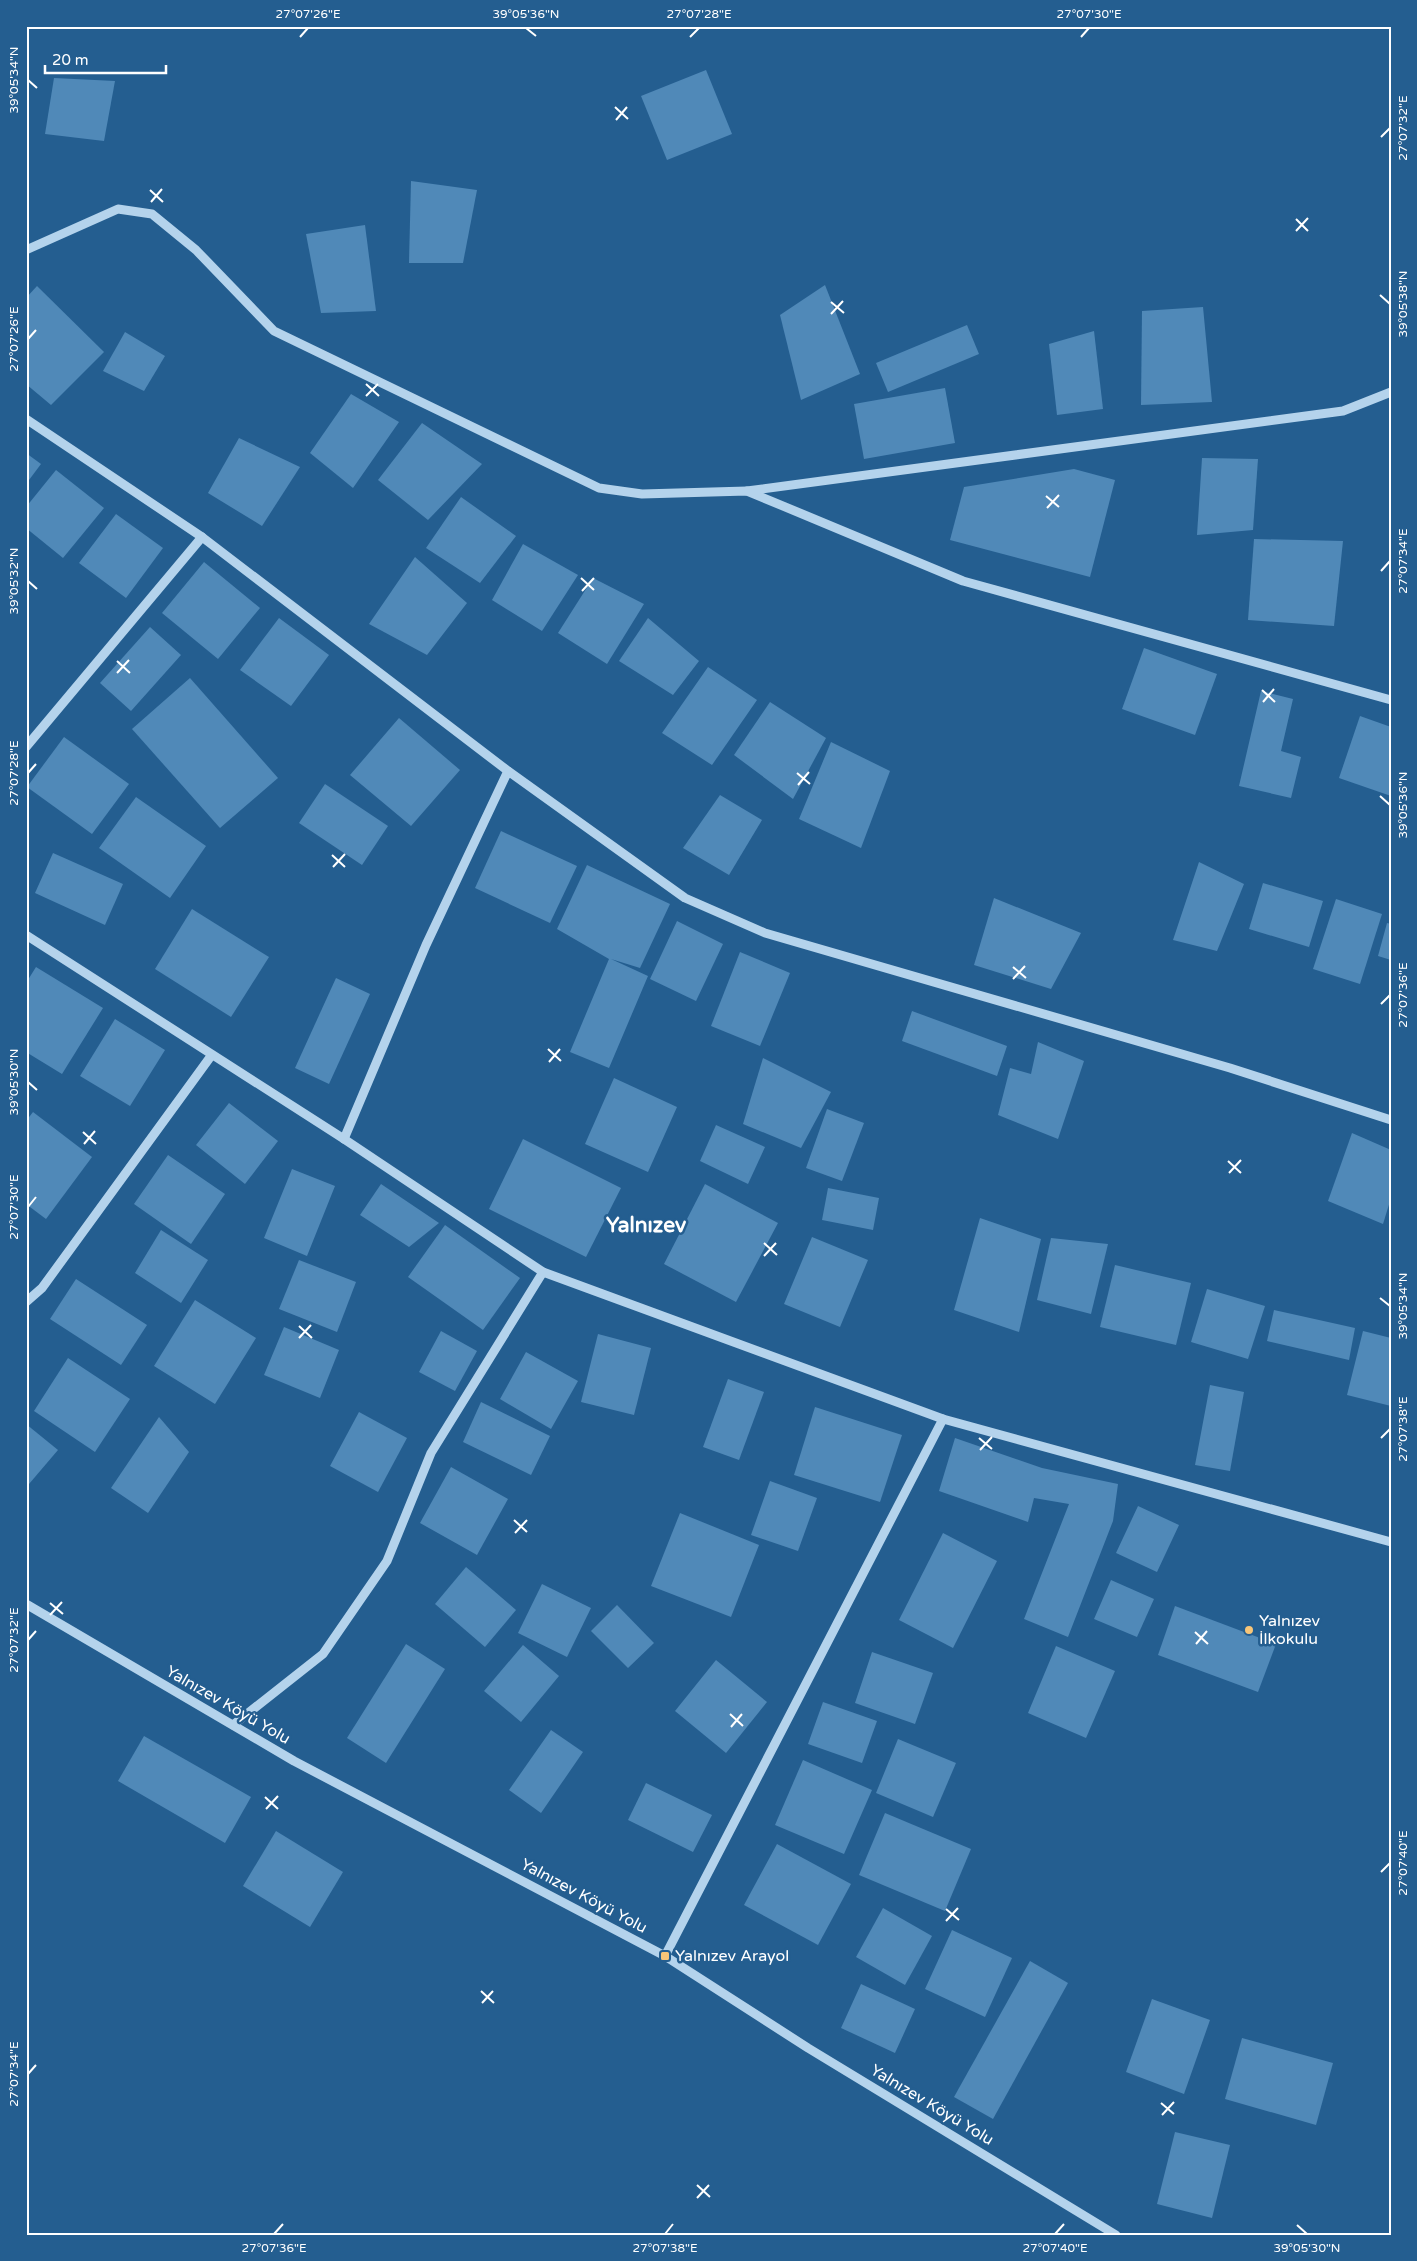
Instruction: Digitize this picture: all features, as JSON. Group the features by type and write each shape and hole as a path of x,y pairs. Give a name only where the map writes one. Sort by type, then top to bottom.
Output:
{"street":[{"path":"26,250 118,209 152,214 196,250 274,330 599,488 642,494 747,491 1343,411 1391,392"},
{"path":"26,419 202,537 508,771 685,898 765,933 1230,1068 1391,1120"},
{"path":"747,491 963,581 1391,700"},
{"path":"26,747 202,537"},
{"path":"344,1139 426,945 508,771"},
{"path":"26,935 211,1056 344,1139 543,1272 943,1419 1391,1542"},
{"path":"26,1302 42,1288 211,1056"},
{"path":"232,1725 323,1654 387,1560 431,1453 543,1272"},
{"path":"665,1956 943,1419"},
{"name":"Yalnızev Köyü Yolu","path":"26,1604 294,1761 665,1956 808,2048 1116,2235"}],"building":[{"path":"706,70 732,134 667,160 641,96"},
{"path":"54,78 115,81 104,141 45,134"},
{"path":"411,181 477,190 463,263 409,263"},
{"path":"365,225 376,311 321,313 306,234"},
{"path":"825,285 860,374 801,400 780,315"},
{"path":"37,286 104,352 51,405 26,384 26,298"},
{"path":"1203,307 1212,402 1141,405 1142,311"},
{"path":"967,325 979,354 888,392 876,363"},
{"path":"1094,331 1103,409 1057,415 1049,344"},
{"path":"125,332 165,356 144,391 103,371"},
{"path":"945,388 955,443 864,459 854,404"},
{"path":"351,394 399,422 353,488 310,453"},
{"path":"422,423 482,464 428,520 378,480"},
{"path":"239,438 300,467 262,526 208,493"},
{"path":"26,453 41,464 26,484"},
{"path":"1202,458 1258,459 1253,530 1197,535"},
{"path":"1074,469 1115,480 1090,577 950,540 964,487"},
{"path":"56,470 104,508 63,558 26,528 26,507"},
{"path":"461,497 516,536 480,583 426,548"},
{"path":"116,514 163,548 126,598 79,563"},
{"path":"1254,539 1343,541 1334,626 1248,620"},
{"path":"523,544 578,575 542,631 492,600"},
{"path":"415,557 467,603 427,655 369,624"},
{"path":"204,562 260,608 218,659 162,613"},
{"path":"593,578 644,604 607,664 558,633"},
{"path":"279,618 329,655 291,706 240,670"},
{"path":"648,618 699,661 673,695 619,661"},
{"path":"150,627 181,655 131,711 100,683"},
{"path":"1144,648 1217,674 1195,735 1122,709"},
{"path":"708,667 757,700 712,765 662,733"},
{"path":"190,678 278,778 220,828 132,729"},
{"path":"1261,691 1293,699 1281,751 1301,757 1291,798 1239,786"},
{"path":"770,702 826,738 793,799 734,755"},
{"path":"1360,716 1391,727 1391,796 1339,778"},
{"path":"399,718 460,770 411,826 350,775"},
{"path":"64,737 129,784 92,834 27,787"},
{"path":"831,742 890,771 861,848 799,819"},
{"path":"325,784 388,826 362,865 299,823"},
{"path":"720,795 762,820 729,875 683,848"},
{"path":"136,797 206,846 170,898 99,848"},
{"path":"501,831 577,866 550,923 475,888"},
{"path":"53,853 123,884 105,925 35,893"},
{"path":"1199,862 1244,884 1217,951 1173,940"},
{"path":"587,865 670,904 640,968 611,959 648,976 609,1068 570,1052 609,959 557,929"},
{"path":"1263,883 1323,901 1309,947 1249,929"},
{"path":"994,898 1081,933 1051,989 974,965"},
{"path":"1336,899 1382,914 1360,984 1313,969"},
{"path":"192,909 269,957 231,1017 155,969"},
{"path":"677,921 723,944 696,1001 650,979"},
{"path":"1387,923 1391,924 1391,960 1378,956"},
{"path":"740,952 790,973 760,1046 711,1026"},
{"path":"36,967 103,1008 62,1074 26,1052 26,983"},
{"path":"336,978 370,994 329,1084 295,1068"},
{"path":"912,1011 1007,1046 997,1076 902,1041"},
{"path":"115,1019 165,1050 130,1106 80,1076"},
{"path":"1038,1042 1084,1061 1058,1139 998,1115 1010,1068 1031,1074"},
{"path":"763,1058 831,1092 801,1148 743,1124"},
{"path":"614,1078 677,1107 648,1172 585,1144"},
{"path":"229,1103 278,1141 245,1184 196,1145"},
{"path":"827,1109 864,1123 842,1181 806,1168"},
{"path":"33,1112 92,1157 46,1219 26,1204 26,1121"},
{"path":"716,1125 765,1147 748,1184 700,1161"},
{"path":"1352,1133 1391,1150 1391,1198 1383,1224 1328,1201"},
{"path":"523,1139 621,1188 586,1257 489,1209"},
{"path":"168,1155 225,1194 191,1244 134,1204"},
{"path":"292,1169 335,1186 307,1256 264,1238"},
{"path":"381,1184 439,1223 409,1247 360,1215"},
{"path":"705,1184 778,1223 736,1302 664,1264"},
{"path":"828,1188 879,1198 873,1230 822,1220"},
{"path":"980,1218 1041,1239 1019,1332 954,1310"},
{"path":"445,1225 520,1278 483,1330 408,1277"},
{"path":"161,1230 208,1260 181,1303 135,1273"},
{"path":"812,1237 868,1260 840,1327 784,1304"},
{"path":"1051,1238 1108,1244 1091,1314 1037,1300"},
{"path":"299,1260 356,1282 337,1332 279,1309"},
{"path":"1115,1265 1191,1283 1176,1345 1100,1327"},
{"path":"76,1279 147,1325 121,1365 50,1319"},
{"path":"1207,1289 1265,1306 1248,1359 1191,1342"},
{"path":"195,1300 256,1338 215,1404 154,1366"},
{"path":"1274,1310 1355,1328 1349,1360 1267,1341"},
{"path":"284,1327 339,1350 320,1398 264,1375"},
{"path":"441,1331 477,1351 455,1391 419,1372"},
{"path":"1363,1331 1391,1338 1391,1406 1347,1395"},
{"path":"598,1334 651,1348 634,1415 581,1402"},
{"path":"526,1352 578,1381 551,1429 500,1399"},
{"path":"68,1358 130,1399 95,1452 34,1411"},
{"path":"728,1379 764,1392 739,1460 703,1447"},
{"path":"1210,1385 1244,1392 1230,1471 1195,1465"},
{"path":"481,1402 550,1436 531,1475 463,1442"},
{"path":"815,1407 902,1435 880,1502 794,1475"},
{"path":"359,1412 407,1438 378,1492 330,1466"},
{"path":"159,1417 189,1452 148,1513 111,1488"},
{"path":"26,1424 58,1450 29,1484 26,1482"},
{"path":"955,1438 1042,1468 1118,1484 1113,1521 1068,1637 1024,1619 1069,1504 1034,1498 1028,1522 939,1491"},
{"path":"451,1467 508,1499 477,1555 420,1523"},
{"path":"770,1481 817,1498 798,1551 751,1535"},
{"path":"1138,1506 1179,1525 1157,1572 1116,1553"},
{"path":"680,1513 759,1545 731,1617 651,1586"},
{"path":"943,1533 997,1561 953,1648 899,1620"},
{"path":"466,1567 516,1610 485,1647 435,1604"},
{"path":"1111,1580 1154,1599 1137,1637 1094,1619"},
{"path":"542,1584 591,1608 567,1657 518,1633"},
{"path":"617,1605 654,1643 628,1668 591,1631"},
{"path":"1175,1606 1276,1644 1258,1692 1158,1655"},
{"path":"406,1644 445,1669 386,1763 347,1738"},
{"path":"523,1645 559,1676 521,1722 484,1691"},
{"path":"1056,1646 1115,1671 1086,1738 1028,1713"},
{"path":"872,1652 933,1673 915,1724 855,1703"},
{"path":"716,1660 767,1702 726,1753 675,1711"},
{"path":"823,1702 877,1721 862,1763 808,1744"},
{"path":"551,1730 583,1752 541,1813 509,1790"},
{"path":"144,1736 251,1797 225,1843 118,1781"},
{"path":"898,1739 956,1763 933,1817 876,1793"},
{"path":"803,1760 872,1790 844,1854 775,1825"},
{"path":"646,1783 712,1815 693,1852 628,1820"},
{"path":"885,1813 971,1849 945,1911 859,1875"},
{"path":"276,1831 343,1872 310,1927 243,1886"},
{"path":"777,1844 851,1884 818,1945 744,1905"},
{"path":"883,1908 932,1936 905,1985 856,1957"},
{"path":"952,1930 1012,1958 985,2017 925,1989"},
{"path":"1030,1961 1068,1983 993,2119 954,2097"},
{"path":"861,1984 915,2009 895,2053 841,2028"},
{"path":"1152,1999 1210,2020 1184,2094 1126,2072"},
{"path":"1242,2038 1333,2063 1316,2125 1225,2099"},
{"path":"1175,2132 1230,2145 1212,2218 1157,2204"}],"place":[{"name":"Yalnızev İlkokulu","path":"1249,1630"},
{"name":"Yalnızev Arayol","path":"665,1956"}],"district":[{"name":"Yalnızev","path":"646,1225"}]}
